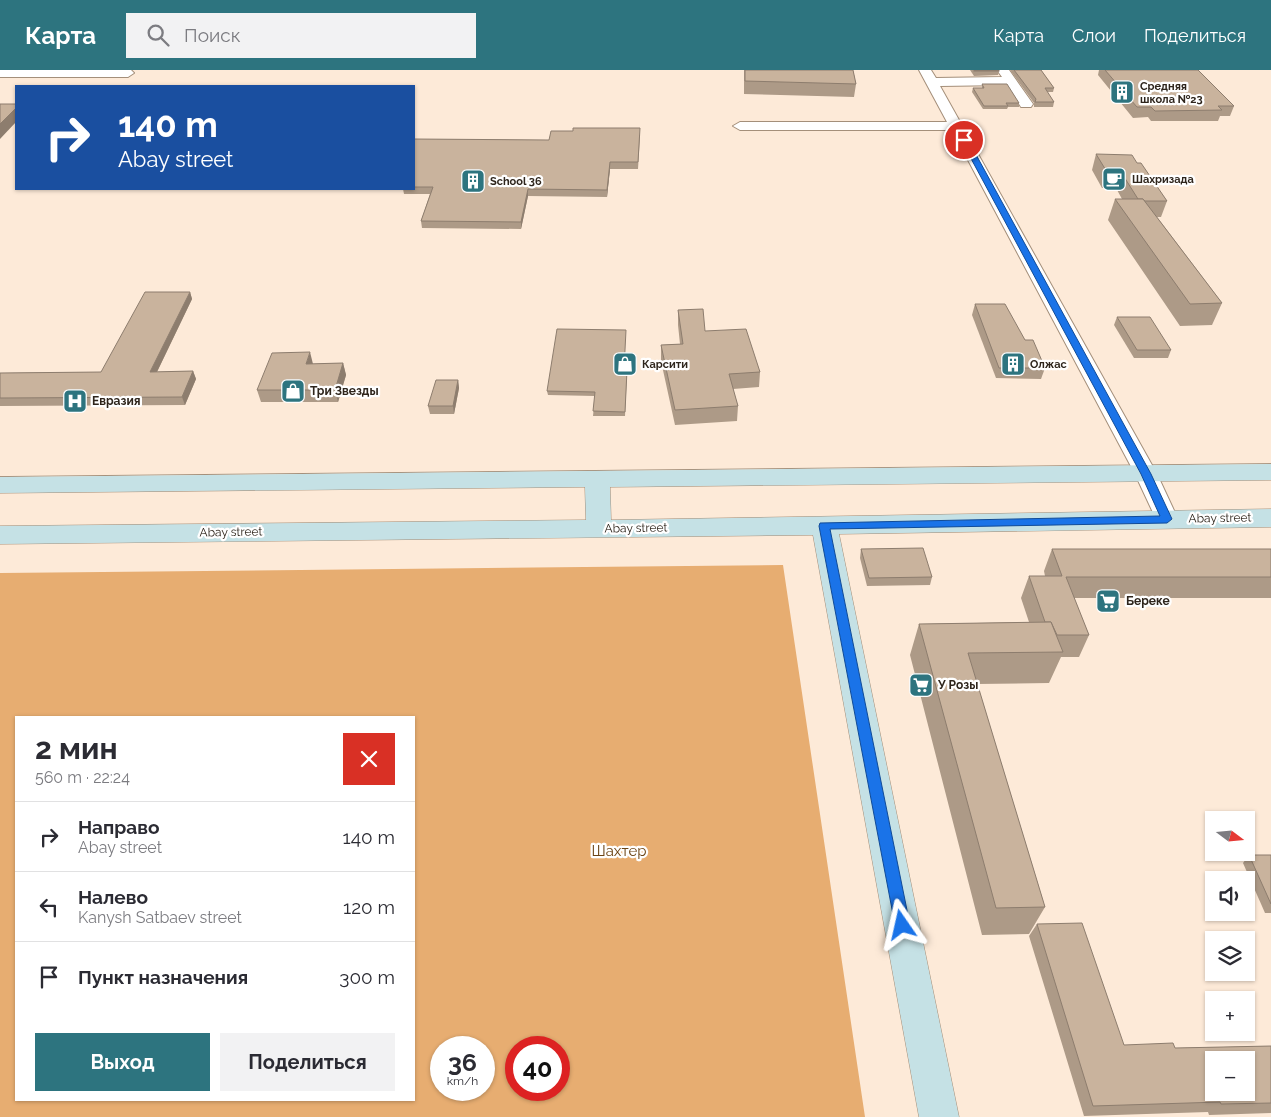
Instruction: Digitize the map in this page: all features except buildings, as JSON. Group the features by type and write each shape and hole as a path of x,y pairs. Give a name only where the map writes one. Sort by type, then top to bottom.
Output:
{"main road":[{"path":"0,485 1271,472"},
{"path":"597,480 599,529"},
{"name":"Abay street","path":"0,534 599,529 1271,518"},
{"path":"824,526 939,1117"}],"street":[{"path":"0,72 128,73"},
{"path":"1026,104 1006,75 928,76 1146,474 1167,519"},
{"path":"740,126 956,126"}],"green space":[{"name":"Шахтер","path":"783,565 865,1117 0,1117 0,573"}],"place":[{"name":"Средняя школа №23","path":"1122,92"},
{"name":"Шахризада","path":"1114,179"},
{"name":"School 36","path":"473,181"},
{"name":"Карсити","path":"625,364"},
{"name":"Олжас","path":"1013,364"},
{"name":"Три Звезды","path":"293,391"},
{"name":"Евразия","path":"75,401"},
{"name":"Береке","path":"1108,601"},
{"name":"У Розы","path":"921,685"}],"route":[{"path":"902,925 824,526 1167,519 1146,474 964,140"}]}
